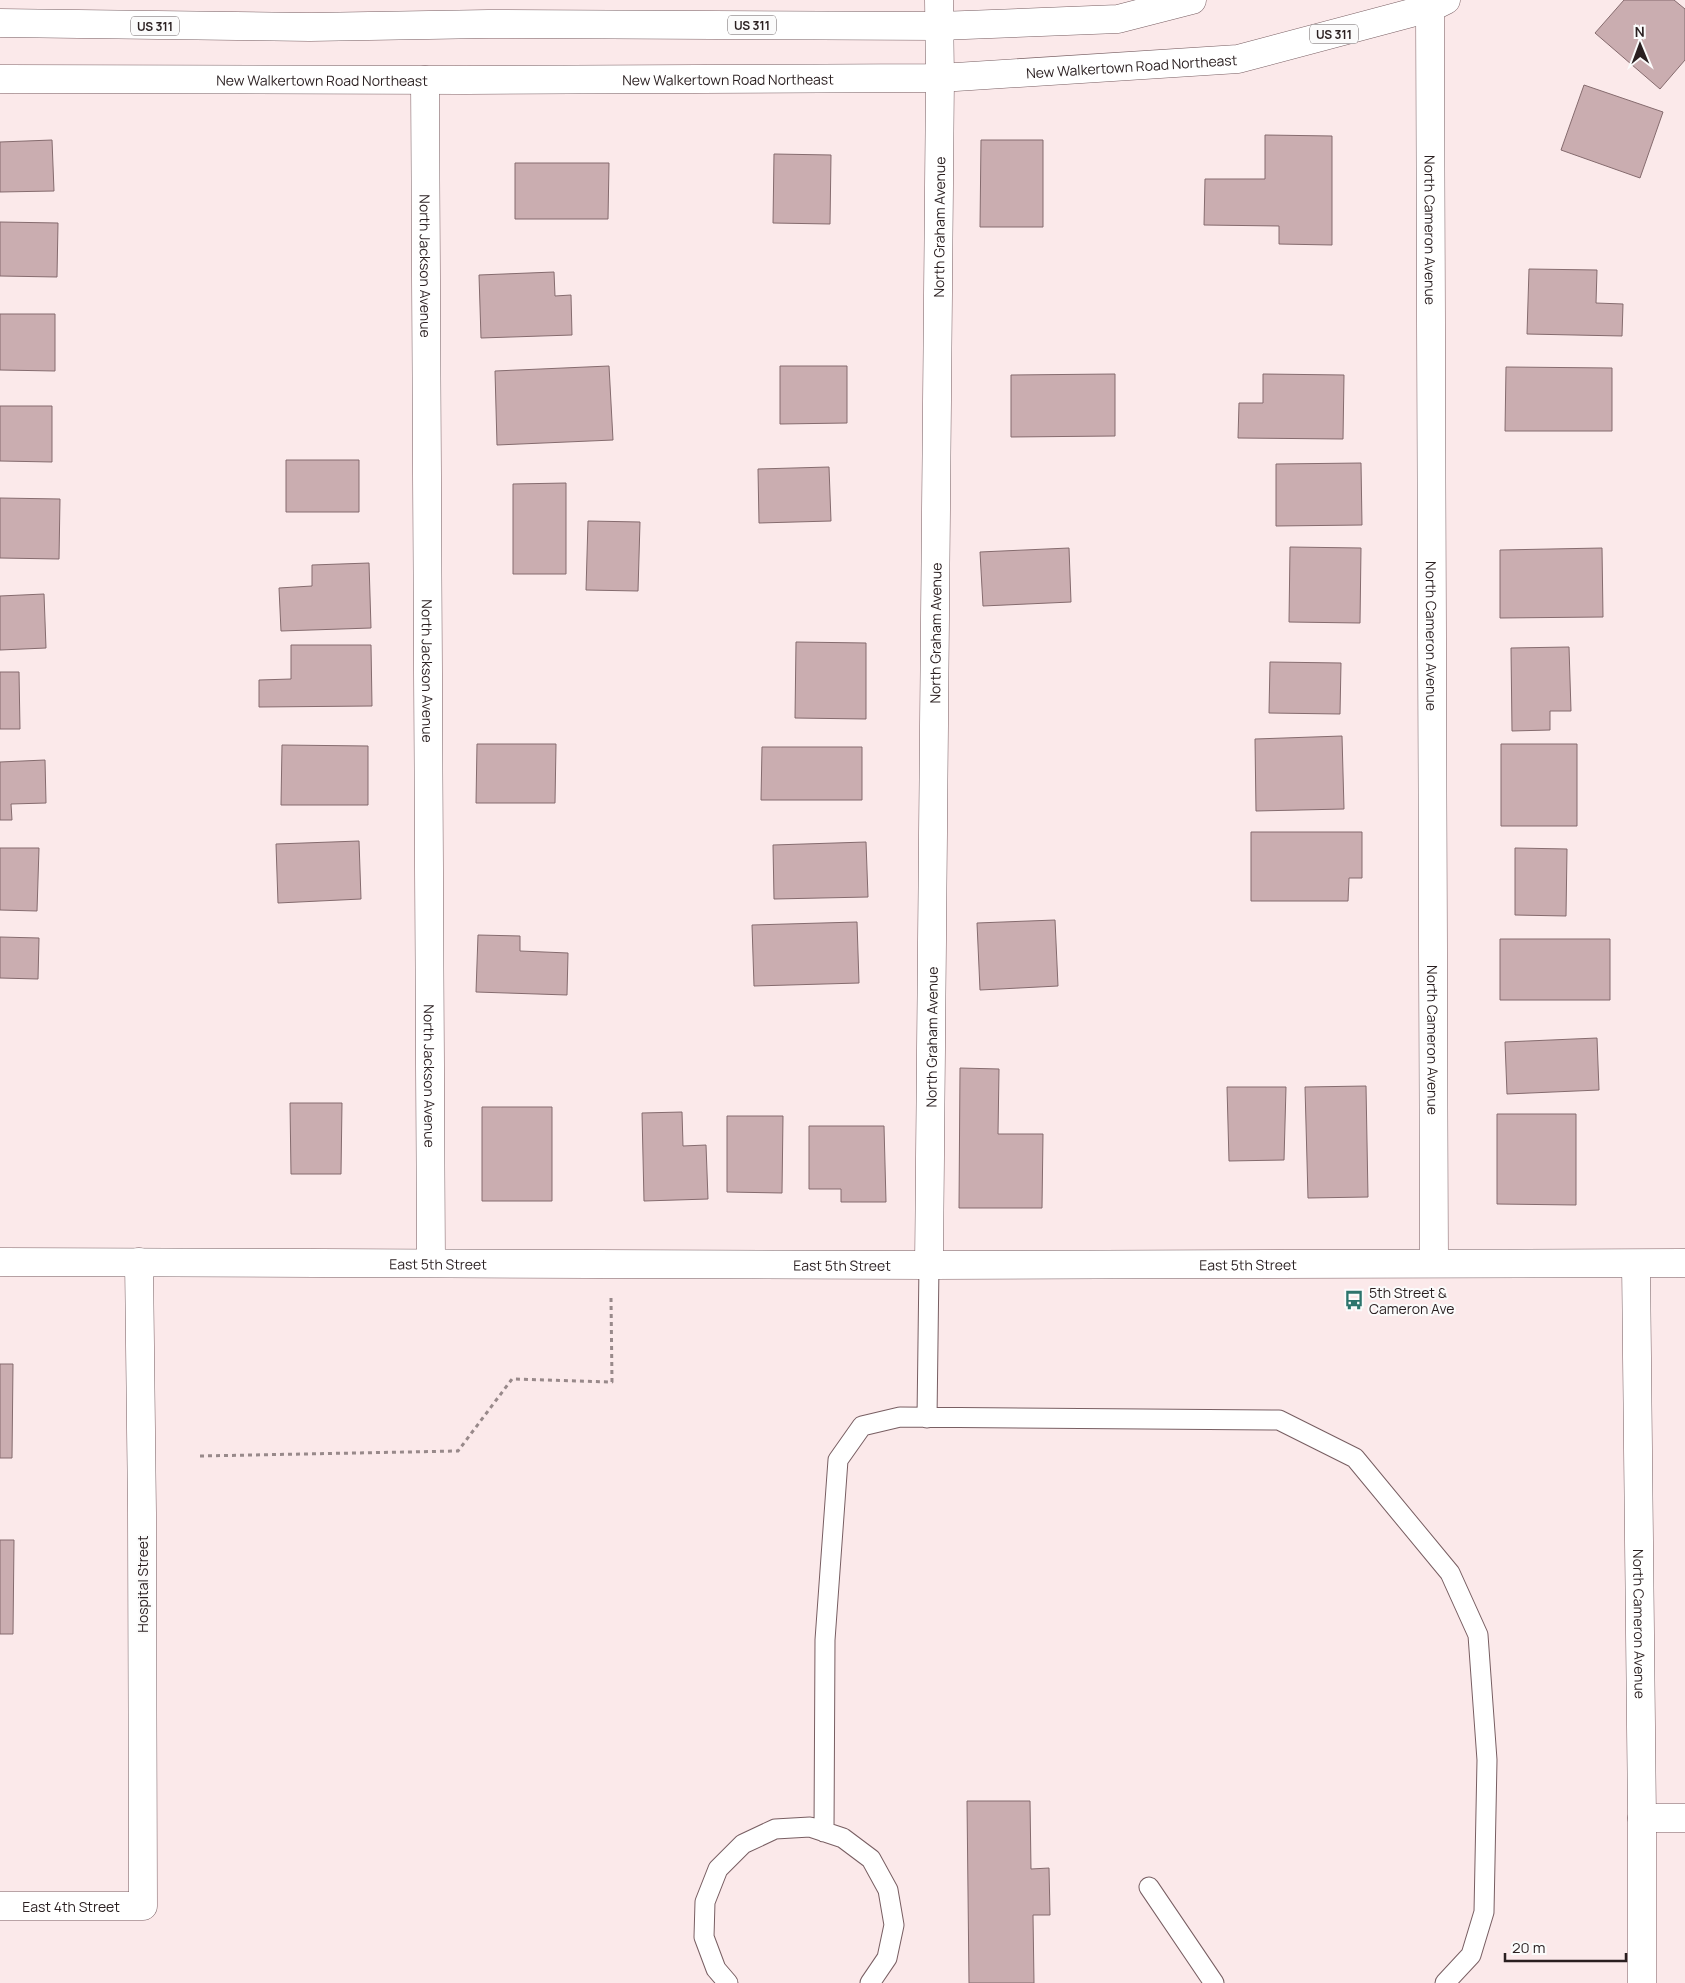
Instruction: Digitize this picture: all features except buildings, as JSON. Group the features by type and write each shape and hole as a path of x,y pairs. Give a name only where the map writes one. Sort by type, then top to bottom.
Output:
{"street":[{"name":"US 311","path":"0,23 310,27 939,13 1118,19 1192,0"},
{"name":"New Walkertown Road Northeast","path":"0,79 940,78 1238,59 1437,3"},
{"name":"North Cameron Avenue","path":"1434,1263 1437,3"},
{"name":"North Graham Avenue","path":"929,1265 940,78 939,13"},
{"name":"North Jackson Avenue","path":"425,80 430,1263"},
{"name":"East 5th Street","path":"0,1262 929,1265 1685,1263"},
{"name":"Hospital Street","path":"139,1262 143,1906"},
{"name":"North Cameron Avenue","path":"1636,1264 1642,1983"},
{"path":"1642,1818 1685,1818"},
{"name":"East 4th Street","path":"0,1906 143,1906"}],"lane":[{"path":"928,1418 929,1265"},
{"path":"824,1832 825,1640 838,1460 862,1426 900,1417 1279,1420 1355,1458 1450,1573 1478,1635 1487,1760 1484,1912 1472,1956 1444,1983"},
{"path":"728,1983 716,1969 704,1937 705,1902 718,1869 743,1844 775,1829 810,1827 843,1838 871,1859 888,1890 894,1925 887,1958 870,1983"},
{"path":"1149,1887 1214,1983"}],"path":[{"path":"200,1456 458,1451 512,1379 612,1382 610,1264"}],"place":[{"name":"5th Street & Cameron Ave","path":"1354,1300"}]}
